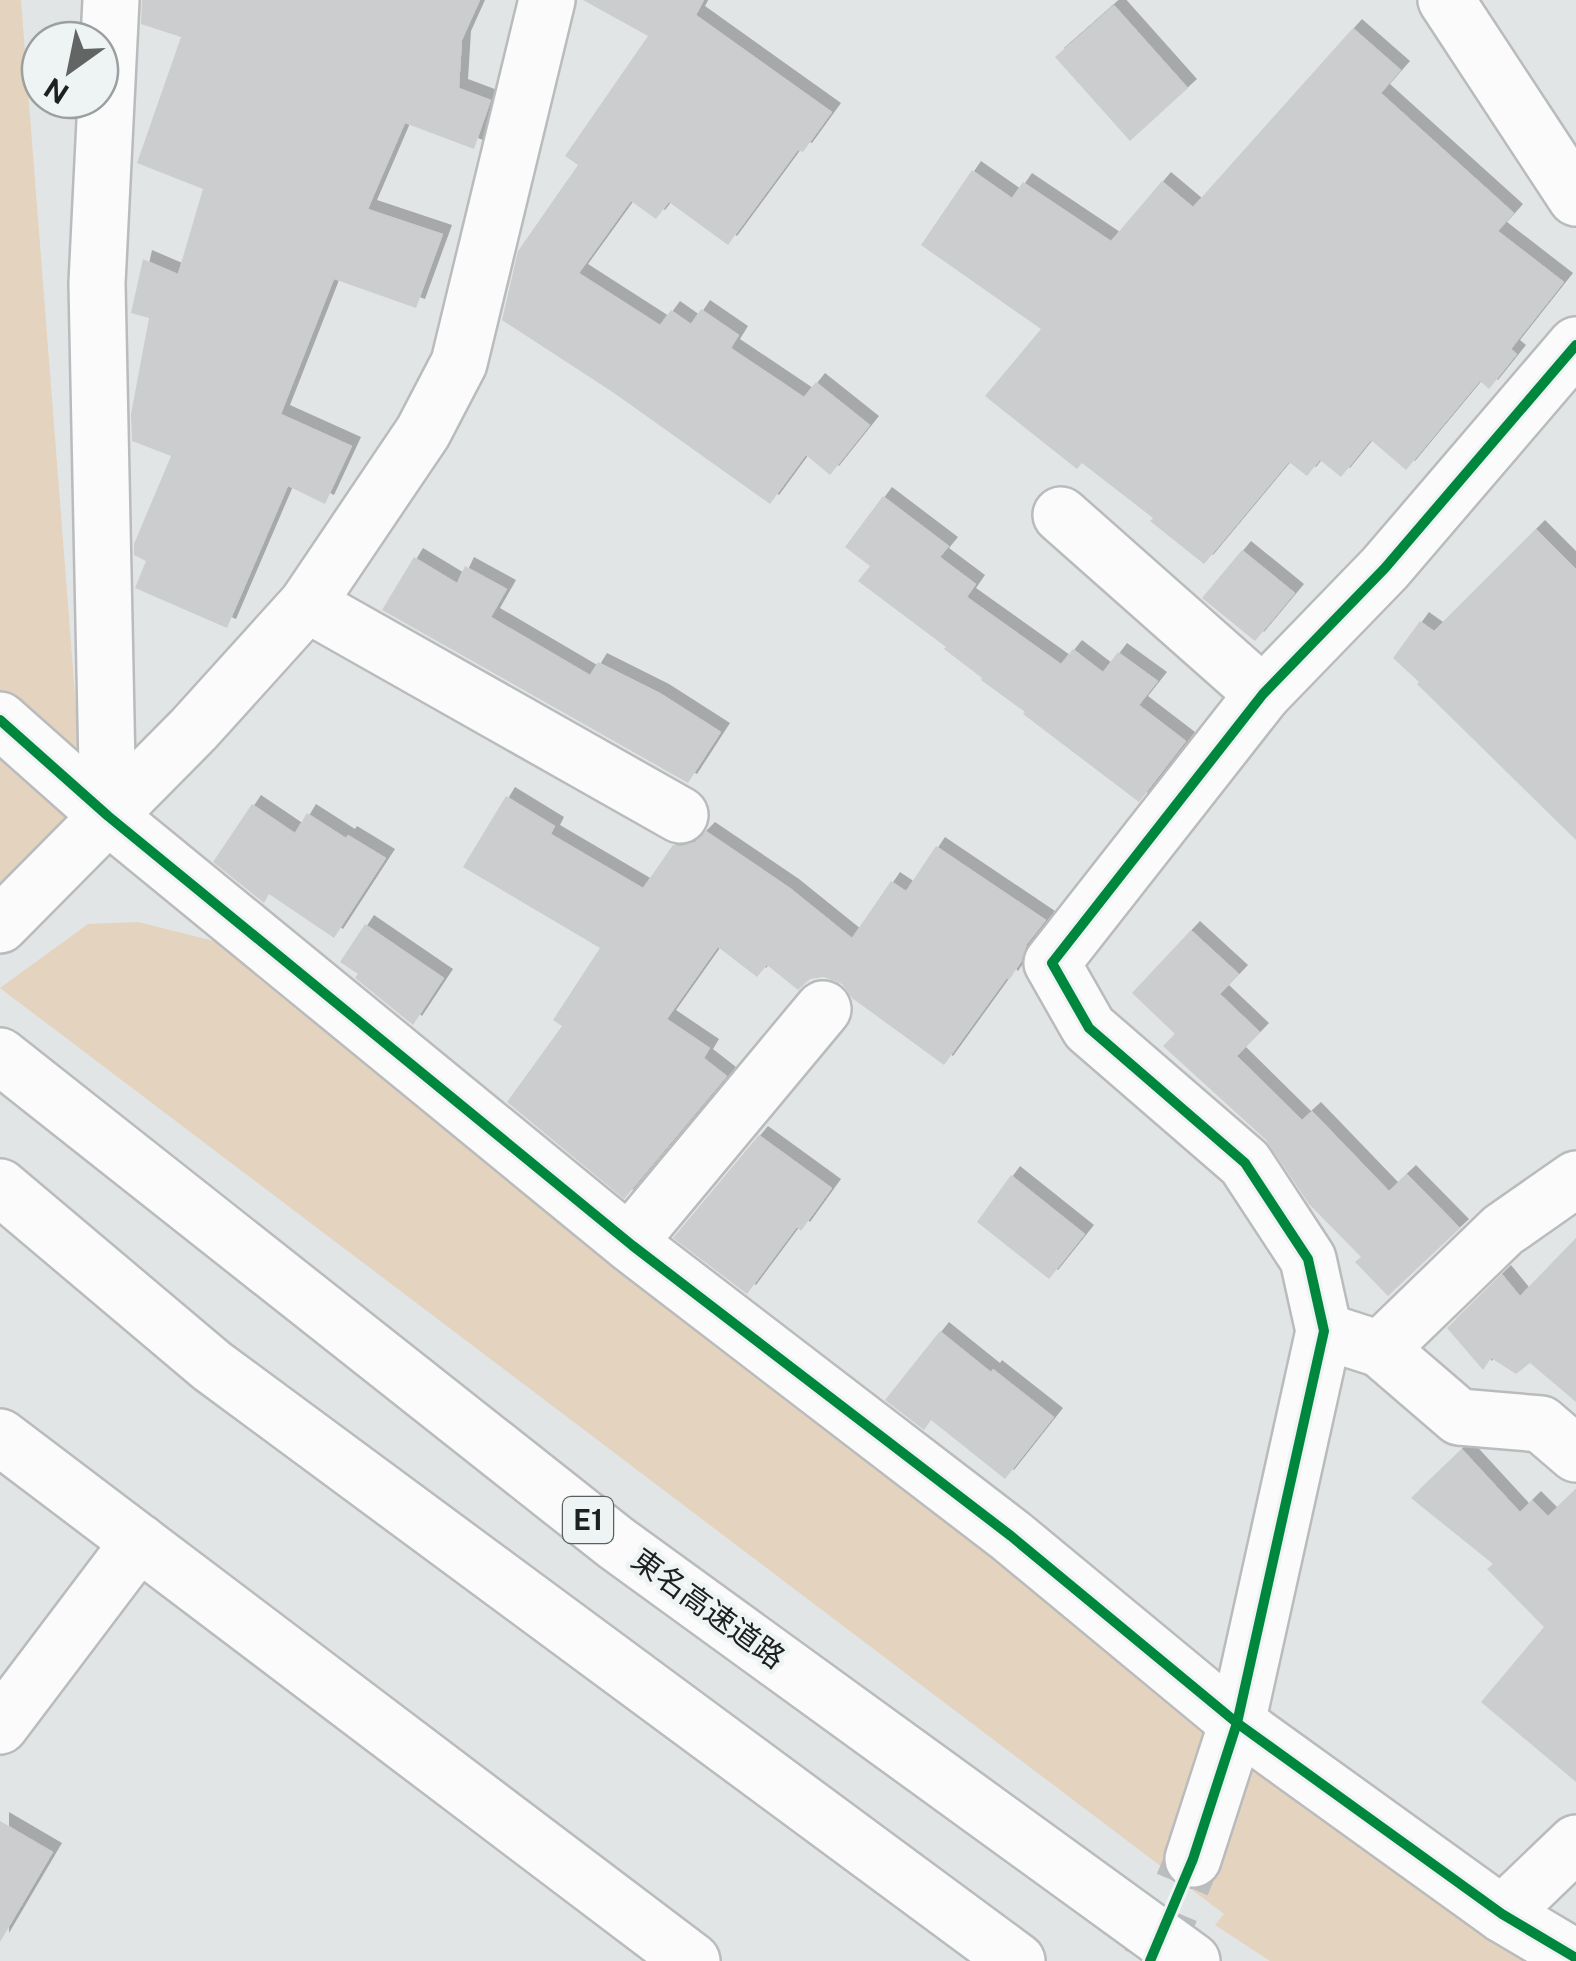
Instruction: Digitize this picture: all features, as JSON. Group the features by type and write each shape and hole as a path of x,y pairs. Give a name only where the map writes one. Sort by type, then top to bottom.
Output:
{"main road":[{"path":"108,816 97,283 111,0"},
{"path":"0,925 194,729 307,604 424,432 459,363 548,0"},
{"path":"1446,0 1576,198"},
{"path":"1192,1858 1237,1723 1324,1331 1308,1260 1244,1163 1089,1028 1052,963 1263,694 1385,568 1576,345"},
{"path":"1061,515 1263,694"},
{"path":"307,604 680,815"},
{"path":"0,720 108,816 628,1242 1011,1536 1237,1723 1502,1914 1576,1958"},
{"path":"628,1242 823,1009"},
{"name":"東名高速道路","path":"0,1056 616,1542 1192,1961"},
{"path":"1380,1349 1503,1230 1576,1179"},
{"path":"0,1187 212,1366 1017,1961"},
{"path":"1324,1331 1380,1349 1460,1417 1541,1424 1576,1454"},
{"path":"0,1438 139,1542 627,1942 692,1961"},
{"path":"0,1726 139,1542"},
{"path":"1502,1914 1576,1843"}],"shaded area":[{"path":"0,0 21,0 20,120 30,120 84,811 0,887"},
{"path":"138,922 250,950 1336,1794 1527,1961 1270,1961 1215,1925 1224,1914 0,988 88,924"}],"building":[{"path":"142,0 480,0 462,40 459,88 491,100 474,149 405,123 368,209 443,234 416,308 334,279 281,414 352,446 325,504 288,486 227,628 135,588 146,561 134,555 134,544 171,456 132,441 131,414 149,318 131,313 143,259 178,274 203,189 137,163 181,37 141,24"},
{"path":"583,0 704,0 696,15 832,112 803,152 798,150 728,245 669,202 656,219 631,201 579,273 660,325 671,310 691,324 701,309 739,335 731,348 804,397 816,382 870,425 830,475 806,455 770,504 614,393 502,320 518,251 578,165 565,156 648,36"},
{"path":"1114,5 1188,88 1130,141 1055,57"},
{"path":"1353,28 1401,70 1381,93 1514,213 1498,231 1564,282 1511,349 1517,354 1489,389 1480,381 1406,470 1371,440 1341,477 1320,460 1307,476 1289,462 1204,564 1082,463 1077,469 985,396 1041,329 921,245 972,170 1012,198 1023,182 1111,241 1162,181 1193,207"},
{"path":"883,496 949,546 940,557 976,584 967,597 1061,664 1073,649 1103,672 1118,652 1158,681 1139,705 1186,741 1139,802 858,581 870,566 845,547"},
{"path":"1536,529 1576,569 1576,840 1393,658 1420,621 1434,631"},
{"path":"1242,550 1295,593 1255,641 1202,598"},
{"path":"414,557 457,583 465,566 507,589 491,617 590,675 598,662 660,693 721,732 688,783 382,610"},
{"path":"506,796 555,826 551,834 643,888 673,845 695,842 706,831 790,888 852,938 891,881 906,891 936,846 1046,920 1027,944 1009,980 944,1065 852,998 842,984 824,977 810,979 798,990 767,965 757,977 718,947 667,1019 710,1048 704,1058 727,1076 624,1199 507,1102 562,1026 553,1020 600,948 463,867"},
{"path":"252,804 295,833 307,813 386,858 334,938 269,894 264,903 213,862"},
{"path":"365,924 444,978 413,1025 340,962"},
{"path":"1191,930 1239,974 1220,994 1260,1032 1237,1056 1302,1120 1312,1111 1389,1191 1407,1174 1460,1228 1388,1296 1355,1262 1361,1257 1309,1204 1266,1140 1163,1046 1175,1034 1132,993"},
{"path":"759,1135 832,1188 747,1294 673,1238"},
{"path":"1011,1175 1085,1234 1049,1279 977,1222"},
{"path":"1576,1238 1576,1402 1530,1363 1516,1374 1491,1358 1483,1370 1447,1328 1502,1274 1520,1296"},
{"path":"940,1331 1054,1417 1005,1479 931,1420 924,1430 885,1400"},
{"path":"1462,1449 1520,1512 1532,1500 1548,1516 1576,1489 1576,1782 1481,1702 1544,1627 1487,1569 1493,1564 1411,1498"},
{"path":"0,1821 53,1852 0,1942"}],"tunnel":[{"path":"1150,1961 1193,1859"}],"cycle path":[{"path":"1150,1961 1193,1859 1237,1723 1324,1331 1308,1259 1245,1163 1089,1028 1052,963 1263,694 1385,568 1576,345"},
{"path":"0,720 108,816 633,1246 1011,1536 1237,1723 1502,1914 1576,1958"}]}
